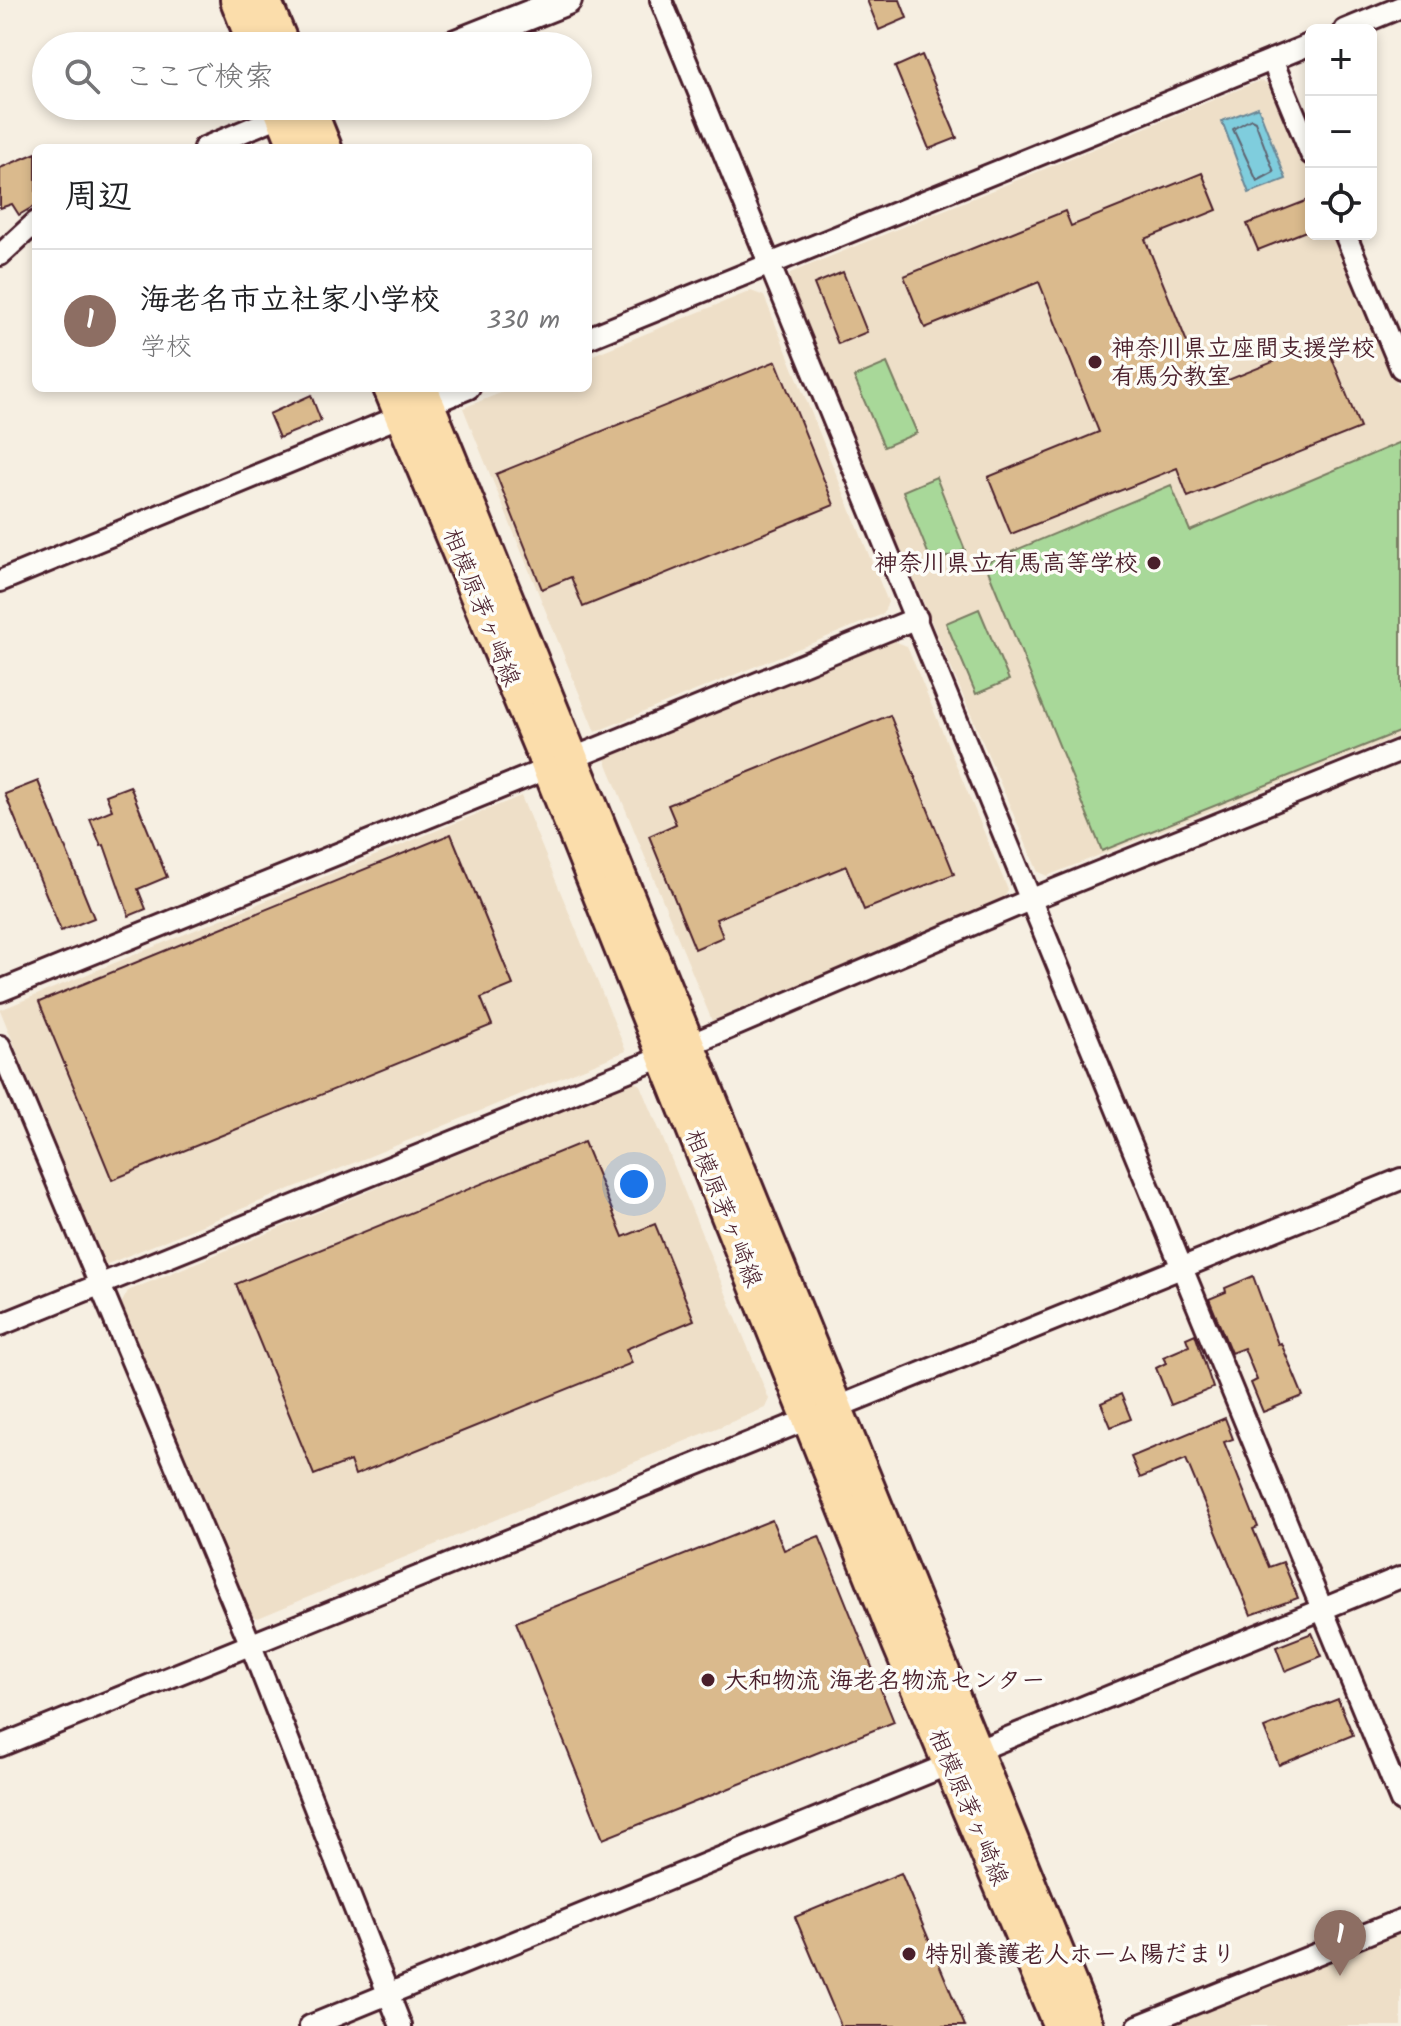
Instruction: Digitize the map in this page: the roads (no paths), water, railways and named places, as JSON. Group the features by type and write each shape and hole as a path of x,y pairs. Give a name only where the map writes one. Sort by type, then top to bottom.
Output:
{"main road":[{"path":"237,0 250,32"},
{"path":"264,0 277,32"},
{"path":"294,120 296,144"},
{"path":"303,120 322,144"},
{"name":"相模原茅ヶ崎線","path":"411,399 548,769 676,1051 727,1220 822,1411 899,1644 964,1757 1087,2026"},
{"name":"相模原茅ヶ崎線","path":"964,1757 1060,2026"}],"street":[{"path":"486,32 567,0"},
{"path":"661,0 1401,1801"},
{"path":"1360,24 1401,7"},
{"path":"592,336 767,262 1305,46"},
{"path":"1272,60 1305,140"},
{"path":"213,144 266,120"},
{"path":"0,255 32,226"},
{"path":"1348,240 1401,368"},
{"path":"0,581 411,399 448,392"},
{"path":"0,991 917,618"},
{"path":"0,1325 676,1051 1032,899 1401,750"},
{"path":"0,1046 250,1643 401,2026"},
{"path":"0,1746 1401,1179"},
{"path":"310,2026 1401,1577"},
{"path":"1138,2026 1401,1920"}],"water":[{"path":"1258,107 1286,179 1249,193 1222,121"}],"place":[{"name":"神奈川県立座間支援学校 有馬分教室","path":"1095,362"},
{"name":"神奈川県立有馬高等学校","path":"1154,563"},
{"name":"大和物流 海老名物流センター","path":"708,1680"},
{"name":"特別養護老人ホーム陽だまり","path":"909,1954"},
{"name":"海老名市立社家小学校","path":"1340,1976"}]}
